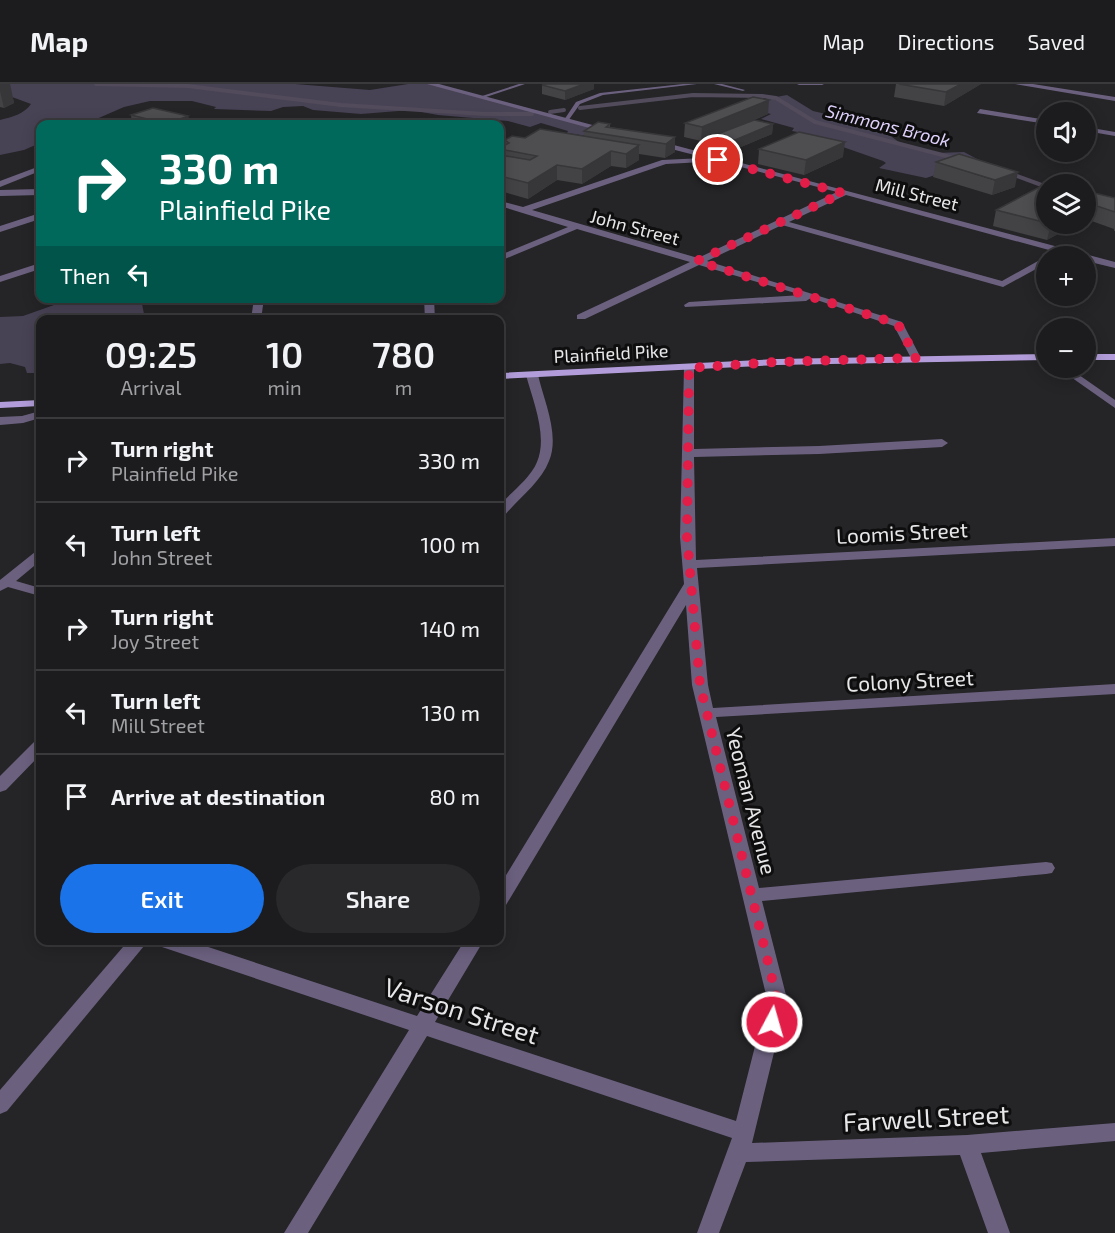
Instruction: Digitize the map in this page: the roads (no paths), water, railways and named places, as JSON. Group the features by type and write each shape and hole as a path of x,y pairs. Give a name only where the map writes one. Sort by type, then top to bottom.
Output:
{"main road":[{"name":"Plainfield Pike","path":"504,376 777,362 1036,357"},
{"path":"1096,357 1115,357"},
{"path":"0,405 36,402"}],"street":[{"path":"431,84 624,134"},
{"path":"1019,84 1038,85 1115,99"},
{"path":"980,111 1036,120"},
{"path":"1096,131 1115,134"},
{"name":"Mill Street","path":"647,140 964,223 1036,249"},
{"path":"523,210 665,162 718,160"},
{"path":"0,184 36,170"},
{"path":"0,193 36,192"},
{"path":"581,316 843,193"},
{"name":"John Street","path":"504,204 575,227 697,261 898,324 916,358"},
{"path":"0,229 36,217"},
{"path":"780,222 1003,284 1036,264"},
{"path":"504,256 575,227"},
{"path":"1096,261 1115,266"},
{"path":"0,279 36,267"},
{"path":"689,305 815,298"},
{"name":"Yeoman Avenue","path":"689,368 687,537 700,685 752,895 769,975 777,999 742,1143 708,1233"},
{"path":"504,508 537,472 546,451 546,437 532,375"},
{"path":"1077,378 1115,405"},
{"path":"0,422 36,415"},
{"path":"688,453 819,450 942,443"},
{"name":"Loomis Street","path":"691,564 1115,542"},
{"path":"3,585 36,558"},
{"path":"3,585 36,591"},
{"path":"504,893 690,586"},
{"name":"Colony Street","path":"707,713 1115,689"},
{"path":"0,786 36,750"},
{"path":"752,895 1046,868"},
{"path":"0,1105 136,945"},
{"name":"Varson Street","path":"178,945 422,1025 742,1143"},
{"path":"294,1233 471,945"},
{"name":"Farwell Street","path":"742,1143 967,1146 1115,1132"},
{"path":"967,1146 999,1233"}],"lane":[{"path":"480,97 523,84"},
{"path":"566,120 578,103 602,94 695,84"},
{"path":"716,84 743,90"},
{"path":"799,84 822,84"}],"waterway":[{"name":"Simmons Brook","path":"96,84 188,86 341,105 484,114 532,114"},
{"name":"Simmons Brook","path":"580,108 693,95 762,96 776,98 815,122 958,159"},
{"name":"Simmons Brook","path":"550,112 564,110"},
{"name":"Simmons Brook","path":"1009,173 1036,183"}]}
